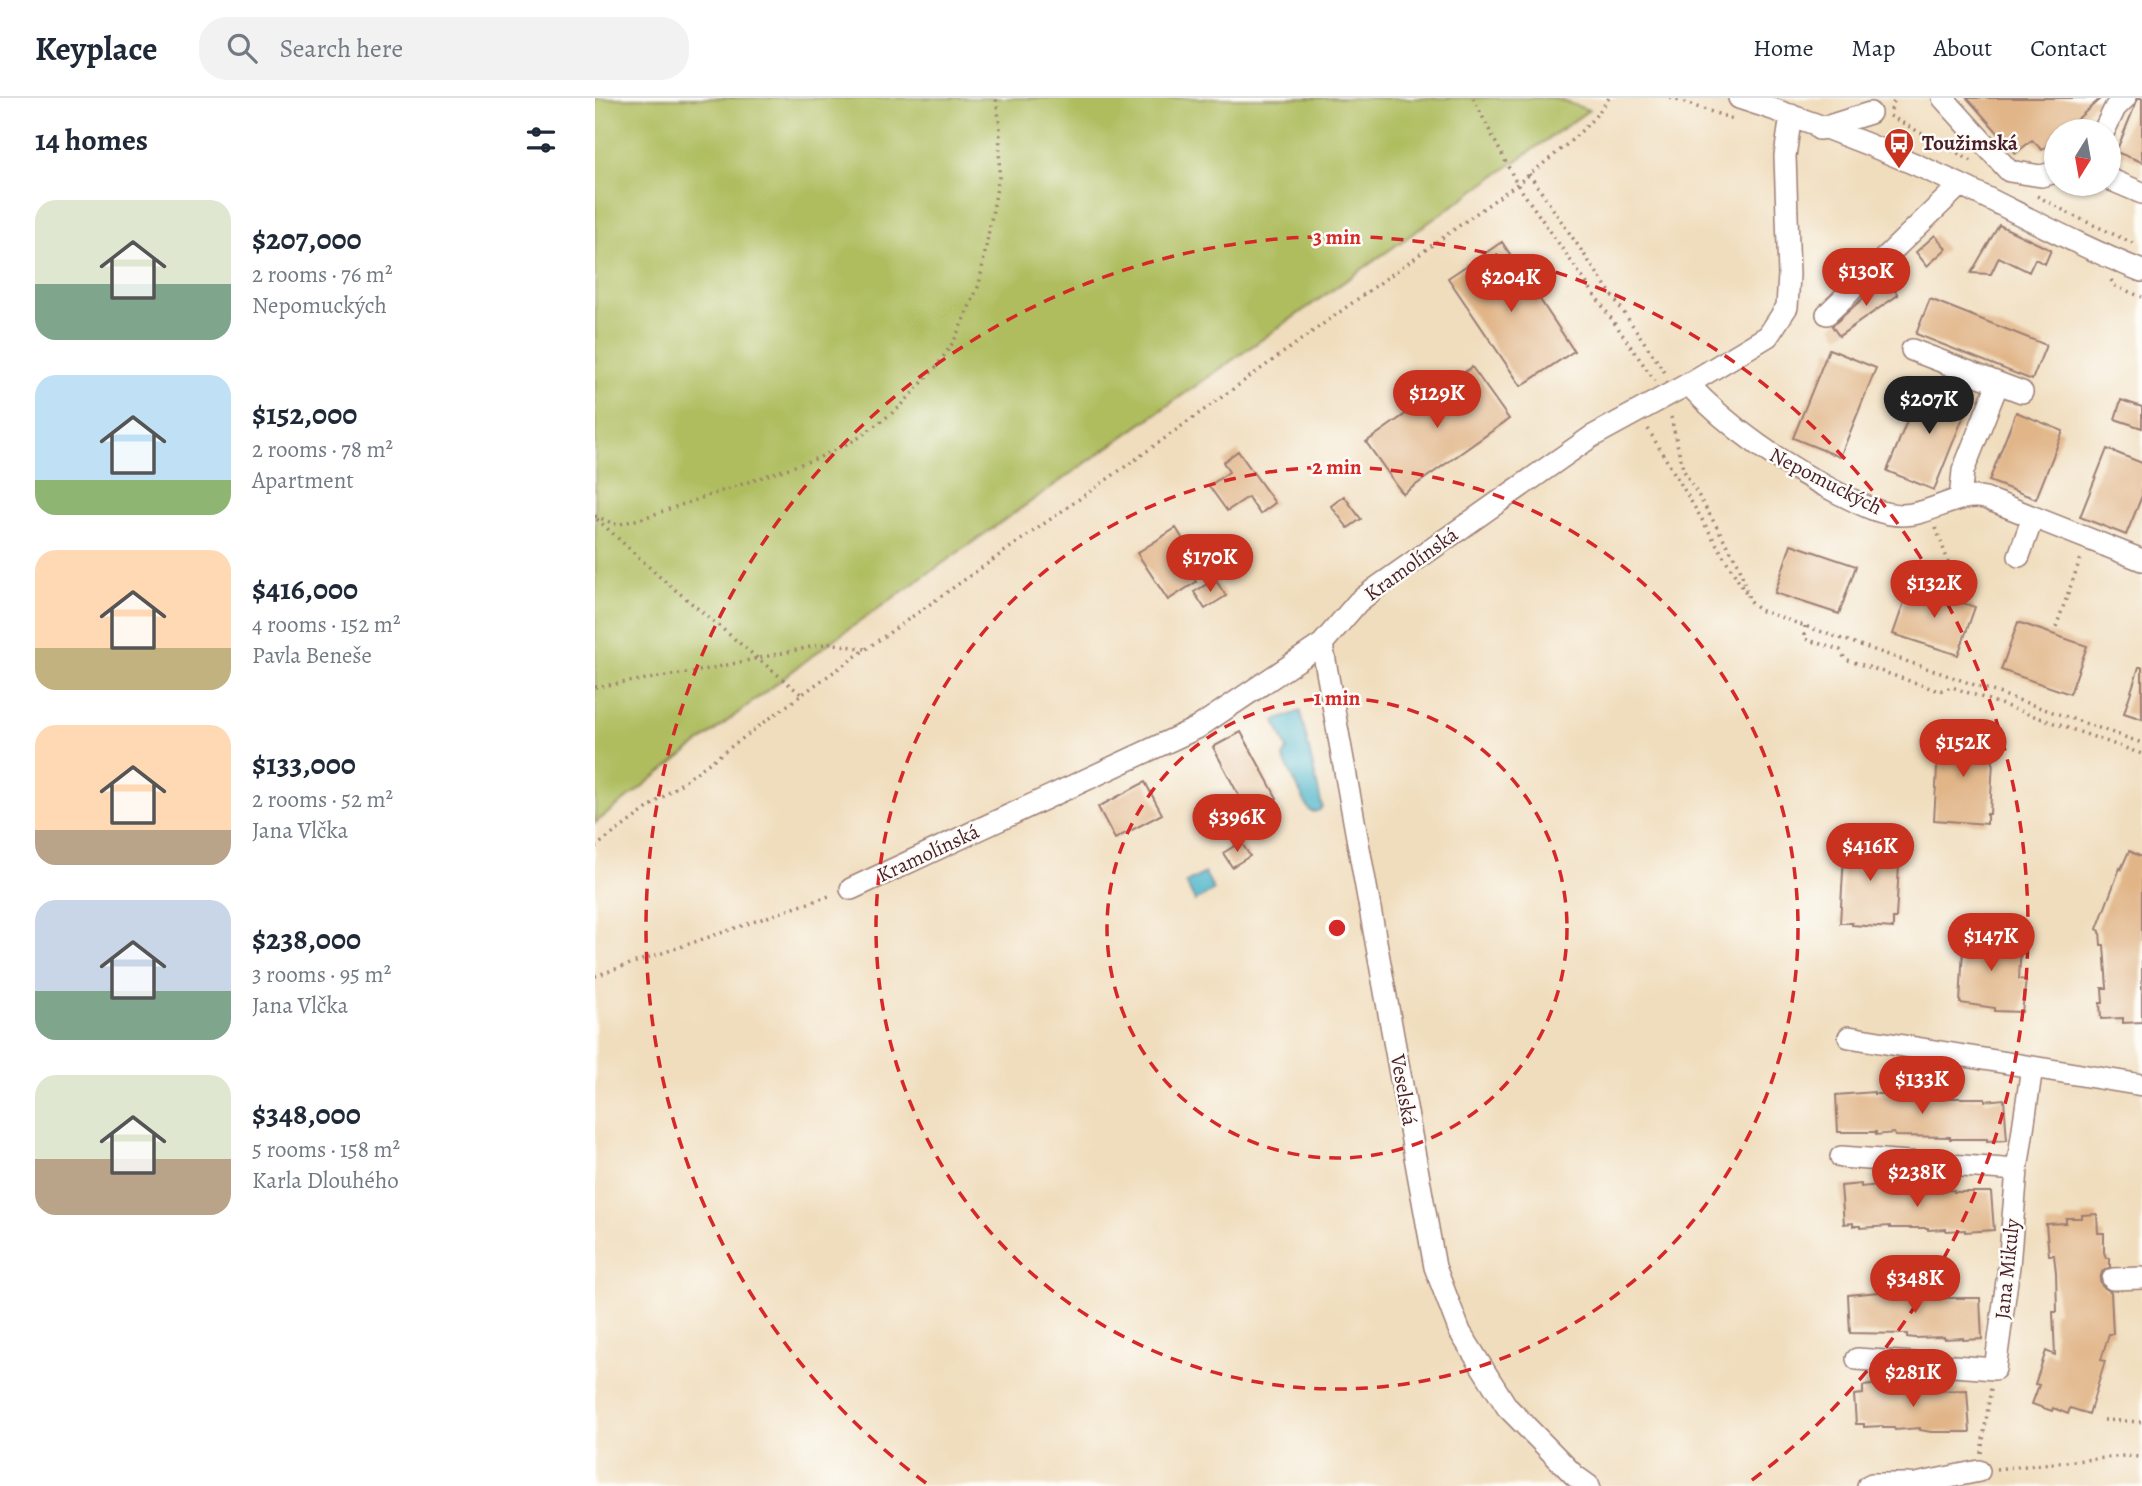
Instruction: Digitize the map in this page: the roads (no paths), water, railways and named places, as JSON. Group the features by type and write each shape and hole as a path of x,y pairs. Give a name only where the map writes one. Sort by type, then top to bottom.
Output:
{"street":[{"path":"1739,98 1790,125 1825,128 1960,185 2099,254 2142,271"},
{"path":"1943,98 2009,171 2044,175"},
{"path":"2110,119 2115,107 2125,98"},
{"path":"1825,128 1880,114"},
{"name":"Kramolínská","path":"851,889 1197,728 1322,644 1358,602 1376,588 1591,437 1768,336 1787,307 1789,275 1785,156 1790,125"},
{"path":"2121,184 2142,193"},
{"path":"1827,314 1960,185"},
{"path":"1912,350 2022,392"},
{"path":"1960,499 1963,471 1998,383"},
{"name":"Nepomuckých","path":"1677,390 1714,410 1760,448 1823,485 1872,509 1909,515 1977,496 2142,560"},
{"path":"2019,556 2033,517"},
{"name":"Veselská","path":"1322,644 1435,1267 1460,1332 1507,1407 1574,1476 1589,1486"},
{"path":"1849,1037 2142,1085"},
{"name":"Jana Mikuly","path":"1857,1359 1995,1369 2010,1266 2017,1170 2032,1067"},
{"path":"1841,1157 2017,1170"},
{"path":"2113,1279 2142,1278"},
{"path":"1868,1486 1907,1485 1979,1471"}],"water":[{"path":"1300,711 1322,806 1314,812 1309,810 1283,758 1287,749 1275,721"},
{"path":"1205,873 1214,890 1195,901 1186,883"}],"place":[{"name":"Toužimská","path":"1899,170"}]}
